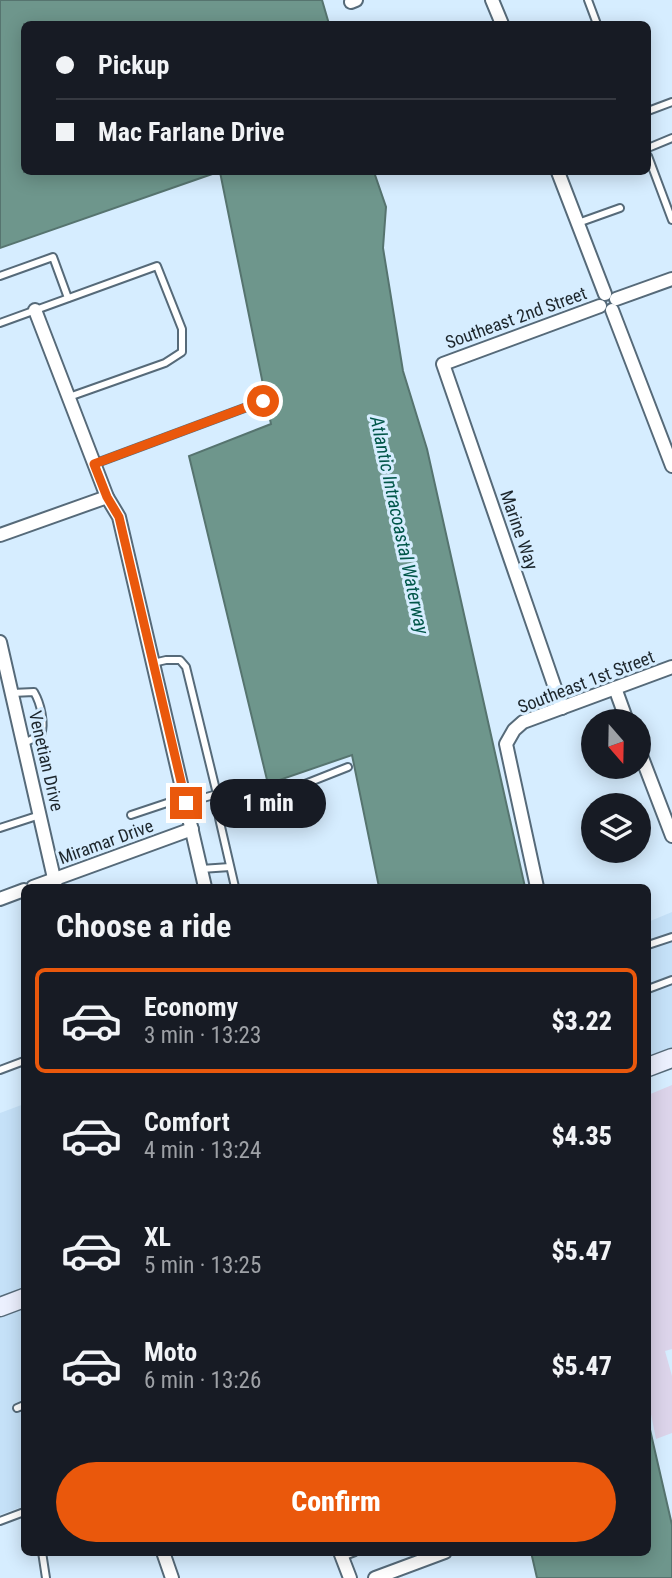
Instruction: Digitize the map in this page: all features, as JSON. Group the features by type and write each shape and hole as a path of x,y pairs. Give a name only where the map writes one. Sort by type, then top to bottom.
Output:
{"main road":[{"path":"651,1066 672,1058"},
{"path":"0,1307 21,1299"}],"street":[{"path":"492,0 501,21"},
{"path":"559,175 672,466"},
{"name":"Southeast 2nd Street","path":"443,364 672,279"},
{"path":"35,310 107,497 119,517 204,884"},
{"name":"Marine Way","path":"443,364 562,708"},
{"path":"0,535 107,497"},
{"name":"Venetian Drive","path":"0,642 55,883"},
{"name":"Southeast 1st Street","path":"536,884 506,744 514,730 523,722 672,667"},
{"path":"615,688 623,709"},
{"path":"650,779 672,836"},
{"name":"Miramar Drive","path":"55,883 192,829"},
{"path":"0,900 21,891"},
{"path":"164,1556 172,1578"},
{"path":"341,1556 350,1578"},
{"path":"375,1578 400,1574 432,1556"}],"lane":[{"path":"588,0 596,21"},
{"path":"651,110 672,102"},
{"path":"651,147 672,138"},
{"path":"651,164 672,218"},
{"path":"578,223 620,208"},
{"path":"0,276 52,257 68,298"},
{"path":"0,323 157,266 183,329 182,352 165,363 69,397"},
{"path":"94,464 263,401"},
{"path":"131,815 217,794 186,667 180,660 153,663"},
{"path":"12,693 34,692 38,699 43,728 41,735 24,743"},
{"path":"234,884 219,818 348,767"},
{"path":"0,828 40,816"},
{"path":"201,869 230,867"},
{"path":"651,944 672,937"},
{"path":"651,988 672,980"},
{"path":"0,1070 21,1062"},
{"path":"0,1521 21,1513"},
{"path":"43,1556 46,1578"}],"shaded area":[{"path":"672,912 672,1051 651,1059 651,921"},
{"path":"672,1085 672,1349 665,1351 672,1376 672,1433 656,1439 651,1414 651,1094"},
{"path":"21,1105 21,1507 0,1515 0,1113"}],"water":[{"path":"0,0 322,0 328,21 21,21 21,175 209,175 0,248"},
{"name":"Atlantic Intracoastal Waterway","path":"221,175 375,175 386,207 383,248 403,371 427,449 524,884 378,884 352,755 268,784 189,456 271,424"},
{"path":"651,1434 672,1525 672,1578 537,1578 532,1556 651,1556"}],"route":[{"path":"186,803 119,517 107,497 94,464 263,401"}]}
